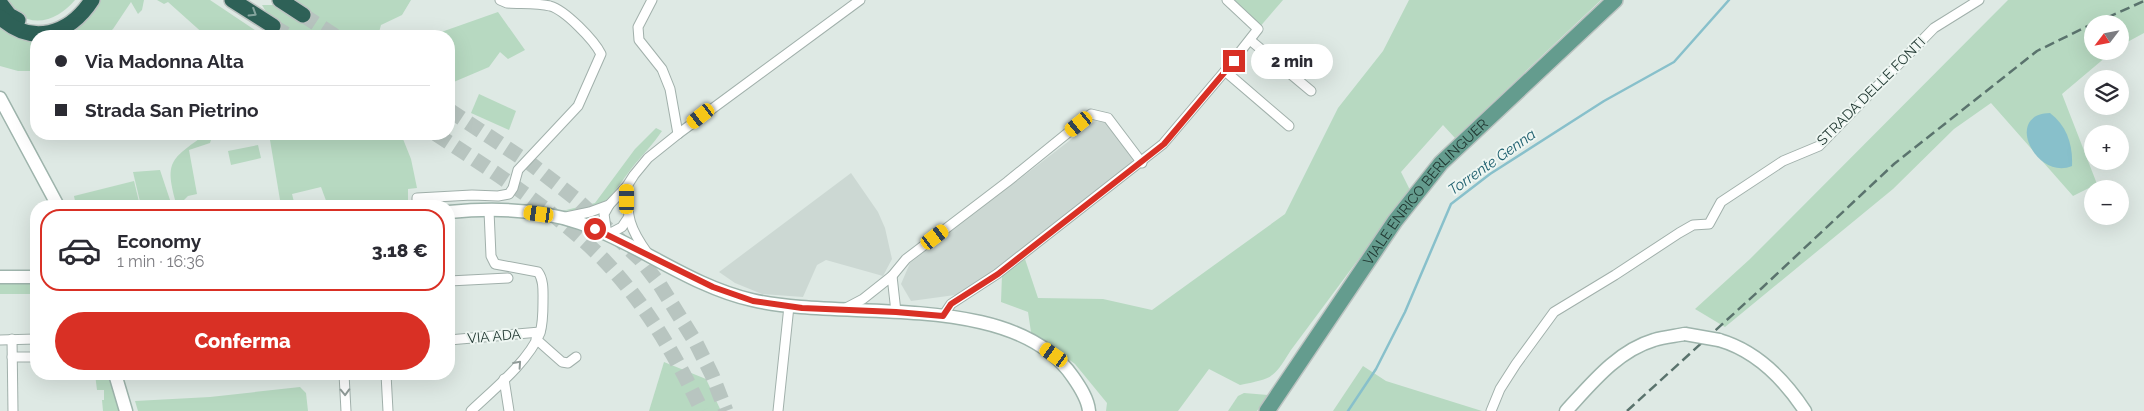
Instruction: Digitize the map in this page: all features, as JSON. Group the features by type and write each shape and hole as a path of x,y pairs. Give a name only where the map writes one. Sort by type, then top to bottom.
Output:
{"highway":[{"path":"0,3 15,19 37,26 53,24 64,18 73,12 81,0"},
{"path":"57,30 68,26 77,19 92,0"},
{"path":"232,0 273,26"},
{"path":"280,0 303,15"},
{"path":"0,17 19,31 30,34"}],"main road":[{"name":"VIALE ENRICO BERLINGUER","path":"1267,411 1394,221 1441,163 1615,0"}],"street":[{"path":"417,200 417,198 472,195 498,196 509,194 513,188 518,170 578,106 601,54 596,44 564,13 551,6 507,3 500,0"},
{"path":"652,0 638,27 640,40 662,69 670,89 678,134"},
{"path":"607,235 604,214 609,205 627,186 648,158 860,0"},
{"path":"943,316 951,304 998,274 1164,144 1258,28 1227,0"},
{"name":"STRADA DELLE FONTI","path":"1493,407 1516,364 1554,312 1693,225 1709,224 1721,202 1783,161 1819,146 1934,28 1979,0"},
{"path":"1250,40 1311,91"},
{"path":"1225,71 1289,126"},
{"path":"0,98 55,200"},
{"path":"844,309 873,291 892,276 906,259 1007,182 1091,114 1108,118 1142,163"},
{"path":"627,186 628,218 632,230 649,256"},
{"path":"563,217 590,212 609,205"},
{"path":"471,411 532,348 538,336 543,301 541,276 538,272 495,264 491,256 488,211"},
{"path":"455,212 516,211 563,217 607,235 729,294 753,301 789,306 943,316 990,325 1035,342 1054,355 1083,392 1089,411"},
{"path":"607,235 622,227 628,218"},
{"path":"0,277 30,276"},
{"path":"892,276 896,312"},
{"path":"455,281 508,278"},
{"path":"873,291 871,298 876,311"},
{"path":"778,411 789,306"},
{"path":"1566,411 1602,373 1628,352 1654,340 1685,334 1736,345 1753,355 1776,374 1805,411"},
{"path":"538,336 562,362 568,363 576,357"},
{"name":"VIA ADA","path":"455,340 538,336"},
{"path":"0,340 30,339"},
{"path":"12,340 13,411"},
{"path":"12,358 30,357"},
{"path":"504,379 509,411"},
{"path":"117,380 126,411"},
{"path":"344,380 346,411"},
{"path":"386,380 388,411"}],"shaded area":[{"path":"1095,121 1105,122 1133,159 1131,165 970,288 955,295 911,301 901,284 910,263"},
{"path":"851,173 878,212 885,228 892,259 883,276 826,260 817,265 803,297 762,294 735,283 719,272"}],"green space":[{"path":"3,0 75,0 70,6 49,19 34,20 18,14"},
{"path":"97,0 144,0 142,10 138,14 131,2 112,30 65,30"},
{"path":"157,0 210,0 255,30 199,30 168,2 164,4"},
{"path":"289,0 411,0 402,15 381,25 380,30 272,30 279,20 268,15 262,5 273,5 303,24 310,14"},
{"path":"1227,0 1283,0 1258,29"},
{"path":"1409,0 1601,0 1455,138 1443,125 1401,172 1410,190 1276,372 1259,381 1240,385 1209,369 1178,411 1106,411 1107,403 1075,364 1031,332 1028,312 1001,302 1002,275 1025,259 1038,298 1103,299 1152,310 1285,214 1338,108 1383,51"},
{"path":"2008,0 2144,0 2144,33 2129,41 2129,15 2084,15 2084,60 2102,60 2090,70 2084,70 2084,75 2062,94 2084,151 2084,170 2092,170 2095,180 2084,180 2084,190 2073,196 1991,103 1954,129 1893,189 1725,327 1695,309 1750,259"},
{"path":"498,12 525,50 508,59 500,52 489,67 455,81 455,30 447,30"},
{"path":"0,26 11,34 30,39 30,71 18,71 0,66"},
{"path":"479,94 516,111 509,130 471,113"},
{"path":"656,128 662,131 613,194 599,205 590,208 562,211 595,203 635,149"},
{"path":"198,140 211,140 210,143 189,150 197,194 188,196 184,200 175,200 171,170 173,163 184,150"},
{"path":"270,140 403,140 411,159 417,188 408,189 408,200 326,200 321,187 292,194 294,200 280,200"},
{"path":"258,145 261,158 231,165 228,151"},
{"path":"160,170 170,200 140,200 133,172"},
{"path":"134,181 139,200 75,200 74,196"},
{"path":"0,284 30,284 30,294 0,294"},
{"path":"664,362 706,379 721,411 649,411"},
{"path":"1363,366 1386,381 1482,411 1333,411"},
{"path":"96,380 112,380 120,411 103,411 102,400 104,400 104,390 97,390"},
{"path":"300,387 306,393 308,411 138,411 135,401 210,397"},
{"path":"1244,393 1268,395 1257,411 1228,411 1238,396"}],"water":[{"path":"2050,113 2061,124 2068,136 2072,166 2059,168 2047,164 2037,156 2030,146 2027,134 2029,124 2036,116"}],"waterway":[{"name":"Torrente Genna","path":"1348,411 1376,369 1405,312 1451,204 1490,174 1604,101 1674,62 1729,0"}],"tunnel":[{"path":"303,15 326,30"},
{"path":"273,26 279,30"},
{"path":"455,114 531,164 576,199 640,259 660,285 696,343 712,375 726,411"},
{"path":"445,140 544,208 603,259 633,294 659,331 702,411"}],"railway":[{"path":"2113,15 2144,1"},
{"path":"1627,411 1894,164 2037,51 2084,28"}],"route":[{"path":"595,229 691,277 729,294 753,301 802,308 943,316 951,304 998,274 1164,144 1234,61"}]}
